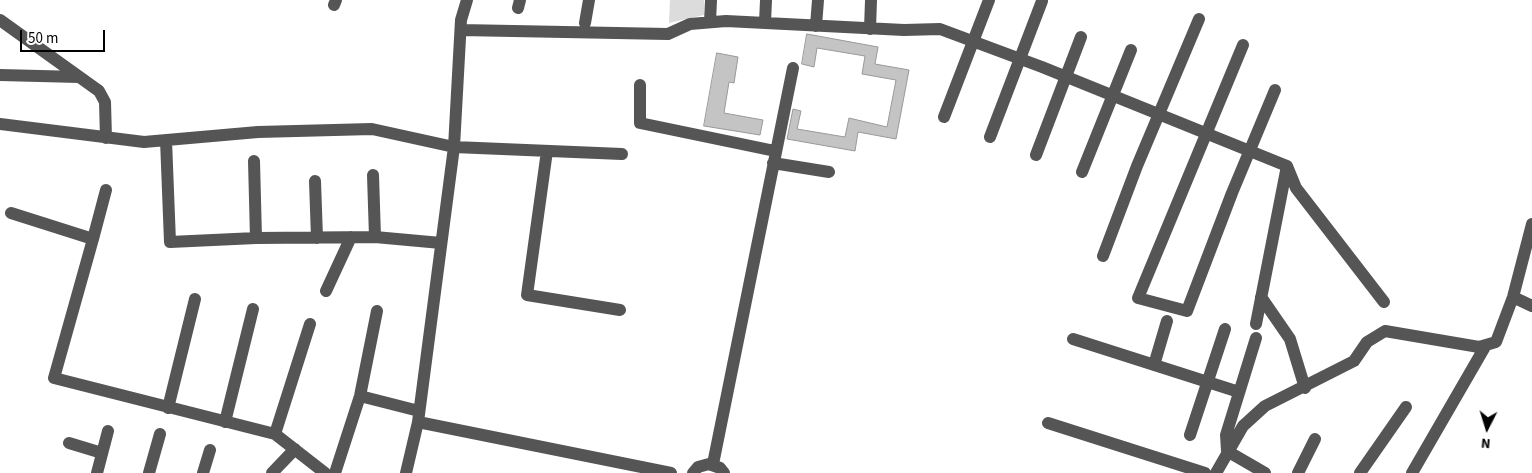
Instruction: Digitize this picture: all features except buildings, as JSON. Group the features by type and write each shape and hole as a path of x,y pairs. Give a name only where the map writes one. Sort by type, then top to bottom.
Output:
{"street":[{"path":"406,473 419,416 454,147 461,20 468,0"},
{"path":"584,23 589,0"},
{"path":"710,22 711,0"},
{"path":"765,23 766,0"},
{"path":"816,26 818,0"},
{"path":"870,28 871,0"},
{"path":"944,117 989,0"},
{"path":"990,137 1042,1"},
{"path":"1103,256 1136,166 1200,19"},
{"path":"0,20 99,91 105,102 106,138"},
{"path":"460,30 668,34 690,24 710,22 940,29 1066,76 1287,166 1296,188 1384,302"},
{"path":"1036,154 1082,37"},
{"path":"1243,45 1138,298 1186,311 1275,90"},
{"path":"1082,172 1132,50"},
{"path":"712,464 793,68"},
{"path":"0,75 79,77"},
{"path":"640,85 640,123 829,172"},
{"path":"0,124 144,142 258,132 372,129 454,147 622,154"},
{"path":"166,140 170,242 256,238 375,237 441,243"},
{"path":"547,151 527,295 620,310"},
{"path":"254,161 256,238"},
{"path":"1256,324 1287,166"},
{"path":"374,175 375,237"},
{"path":"315,181 317,238"},
{"path":"106,190 54,378 275,434 325,473"},
{"path":"11,213 93,239"},
{"path":"1216,473 1243,426 1265,406 1354,361 1367,342 1384,331 1479,347 1496,342 1514,298 1531,233"},
{"path":"326,291 351,237"},
{"path":"1262,297 1290,339 1304,387"},
{"path":"1514,298 1532,306"},
{"path":"168,408 195,299"},
{"path":"225,422 253,309"},
{"path":"335,473 360,396 377,311"},
{"path":"1154,365 1167,321"},
{"path":"275,434 310,324"},
{"path":"1190,435 1225,329"},
{"path":"1227,451 1226,435 1256,338"},
{"path":"1073,339 1239,392"},
{"path":"1412,473 1486,345"},
{"path":"360,396 419,416 671,473"},
{"path":"1360,473 1406,407"},
{"path":"1048,423 1206,473"},
{"path":"97,473 108,432"},
{"path":"149,473 160,434"},
{"path":"1298,473 1315,439"},
{"path":"69,443 102,452"},
{"path":"272,473 295,449"},
{"path":"203,473 210,450"},
{"path":"1227,451 1265,473"},
{"path":"693,473 703,464 712,464 724,473"}],"shaded area":[{"path":"670,0 704,0 704,15 669,23"}]}
